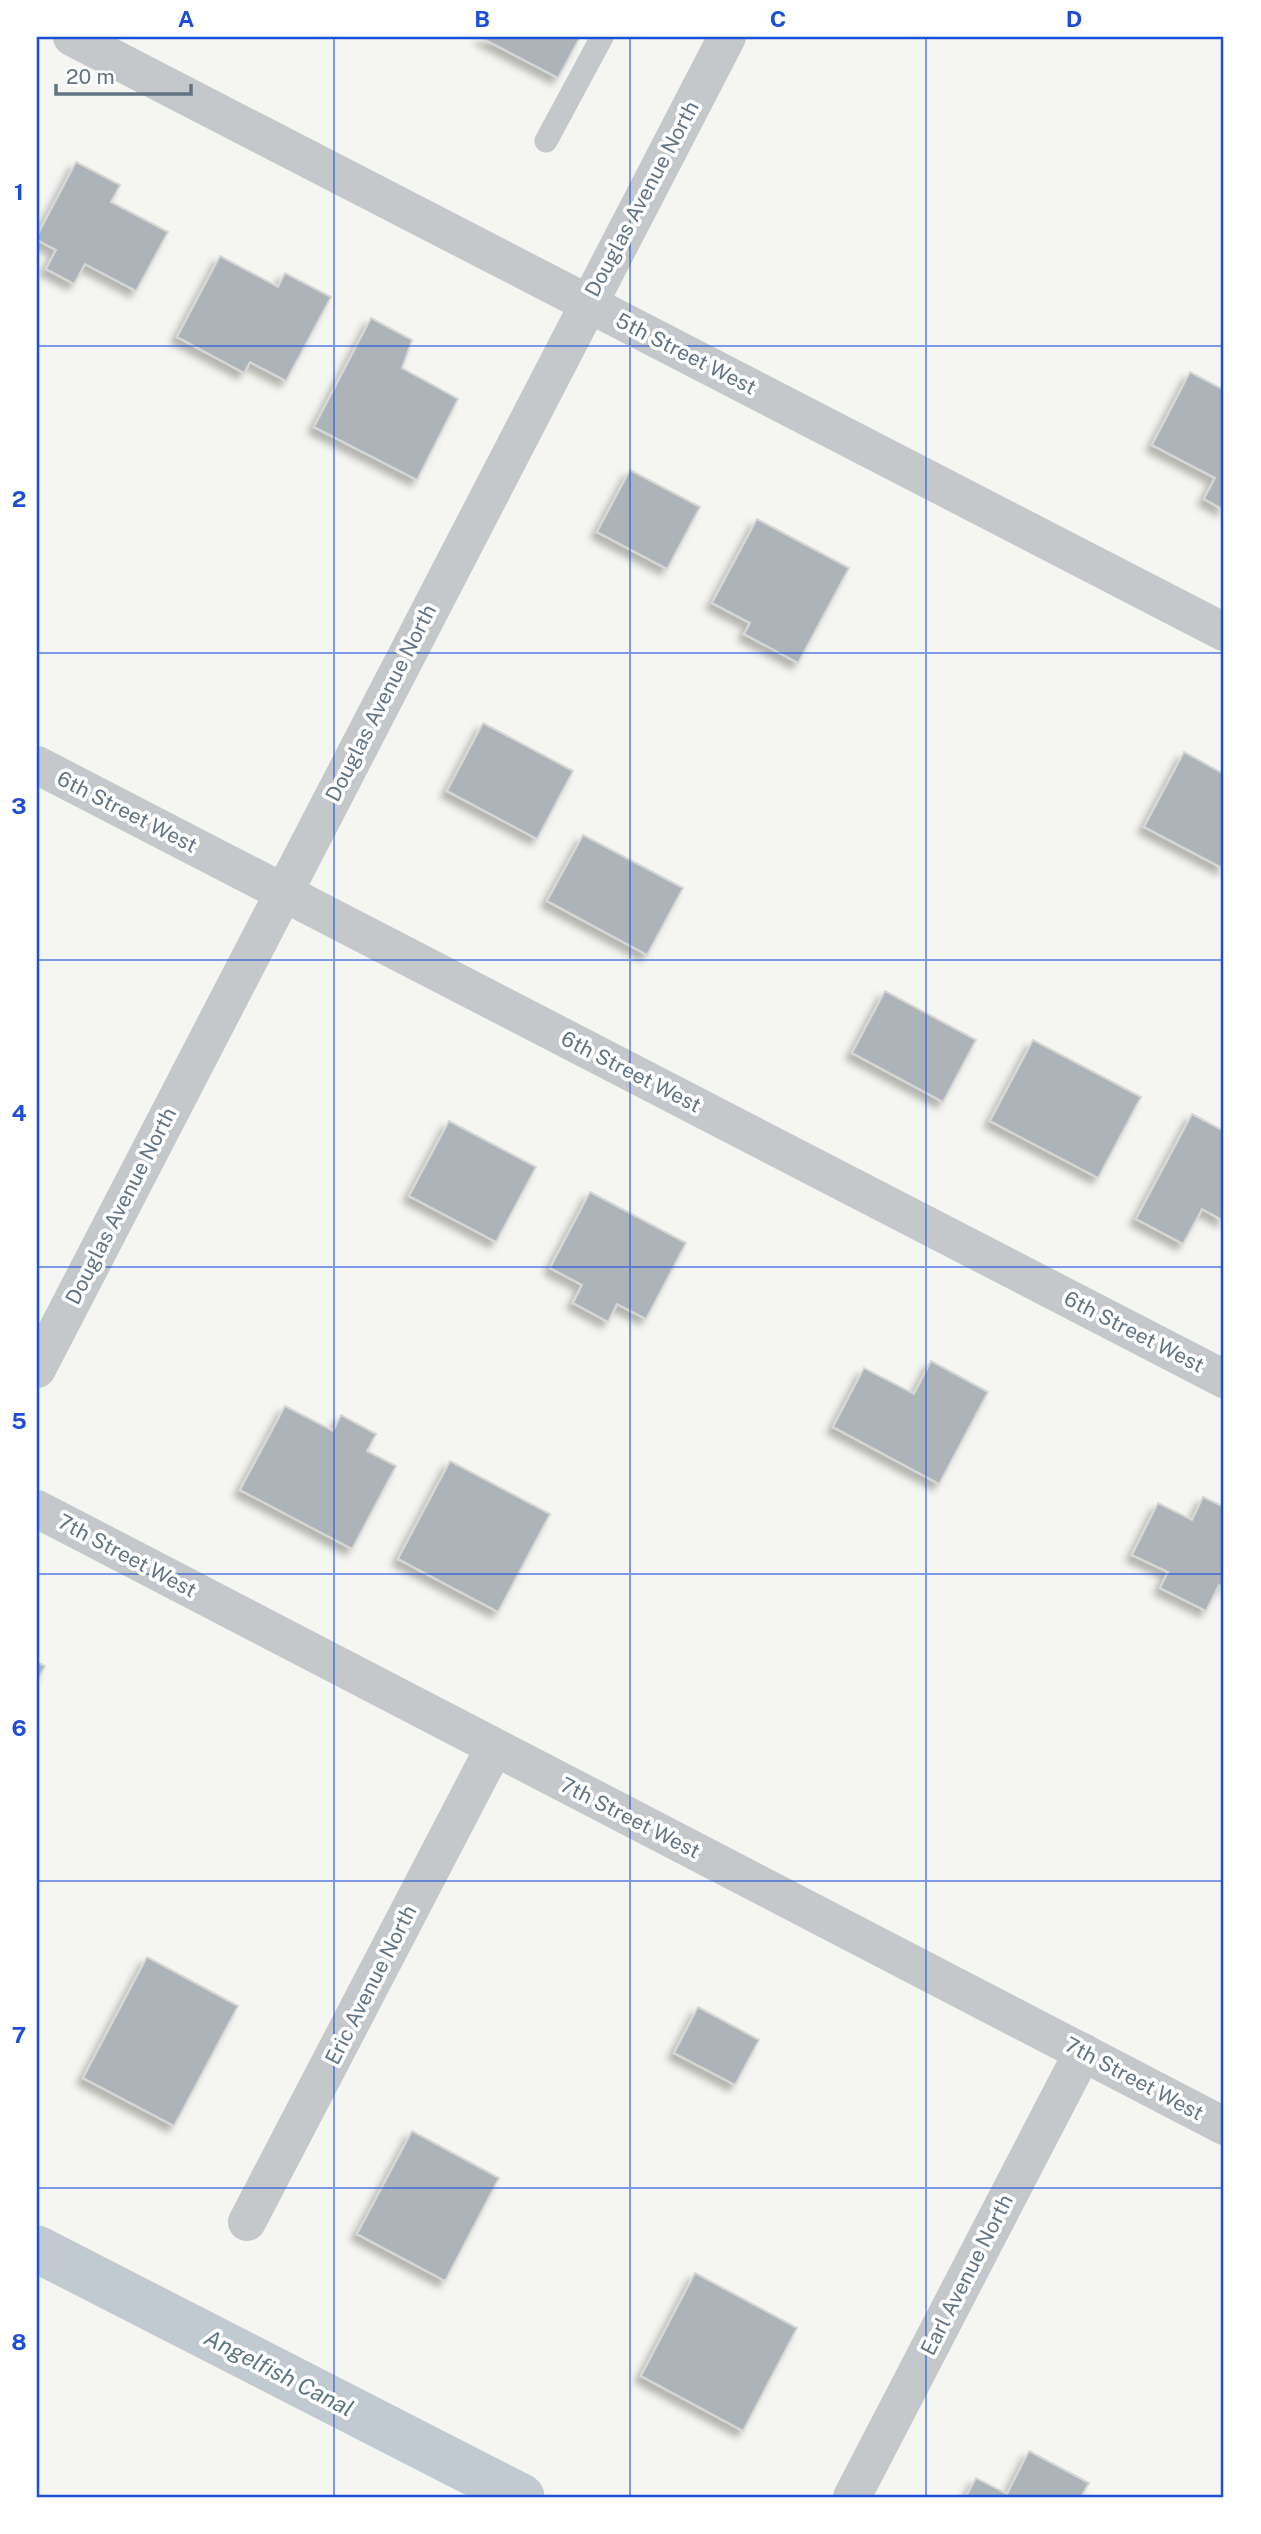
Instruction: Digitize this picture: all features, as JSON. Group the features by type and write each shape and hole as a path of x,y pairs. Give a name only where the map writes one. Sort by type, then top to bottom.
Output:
{"street":[{"name":"5th Street West","path":"72,37 1224,632"},
{"name":"Douglas Avenue North","path":"37,1369 727,37"},
{"name":"6th Street West","path":"37,765 1224,1379"},
{"name":"7th Street West","path":"37,1509 1224,2126"},
{"name":"Eric Avenue North","path":"247,2222 494,1748"},
{"name":"Earl Avenue North","path":"852,2497 1083,2052"}],"lane":[{"path":"546,141 602,37"}],"building":[{"path":"480,37 580,37 558,78"},
{"path":"76,162 120,185 111,202 168,232 136,291 85,264 74,284 46,269 56,250 37,240 37,236"},
{"path":"220,256 278,287 285,273 331,297 286,381 250,362 244,373 177,337"},
{"path":"371,318 412,340 402,368 458,399 417,480 314,427"},
{"path":"1190,372 1224,390 1224,510 1204,499 1215,478 1152,445"},
{"path":"630,470 700,507 667,569 597,532"},
{"path":"757,519 849,568 798,663 744,634 750,623 712,603"},
{"path":"483,723 573,771 537,839 447,791"},
{"path":"1184,752 1224,774 1224,869 1144,827"},
{"path":"583,835 683,888 647,955 547,901"},
{"path":"885,991 976,1040 943,1102 852,1053"},
{"path":"1033,1040 1141,1097 1098,1178 990,1121"},
{"path":"1192,1114 1224,1131 1224,1221 1202,1209 1183,1244 1136,1219"},
{"path":"449,1121 536,1167 496,1242 409,1196"},
{"path":"590,1192 686,1243 646,1319 617,1304 608,1322 573,1303 582,1285 550,1268"},
{"path":"931,1361 988,1392 939,1484 833,1427 864,1368 914,1394"},
{"path":"285,1406 333,1431 341,1415 376,1434 367,1451 396,1466 352,1549 240,1490"},
{"path":"450,1461 550,1514 498,1612 398,1559"},
{"path":"1203,1497 1224,1507 1224,1588 1219,1585 1206,1611 1160,1588 1168,1572 1132,1555 1158,1503 1192,1520"},
{"path":"37,1662 45,1666 37,1681"},
{"path":"147,1957 238,2006 174,2126 83,2078"},
{"path":"698,2007 759,2040 735,2085 674,2053"},
{"path":"412,2131 499,2178 445,2281 357,2234"},
{"path":"695,2273 797,2328 743,2431 641,2376"},
{"path":"1029,2451 1089,2483 1081,2497 966,2497 976,2478 1007,2494"}],"waterway":[{"name":"Angelfish Canal","path":"37,2249 521,2497"}]}
